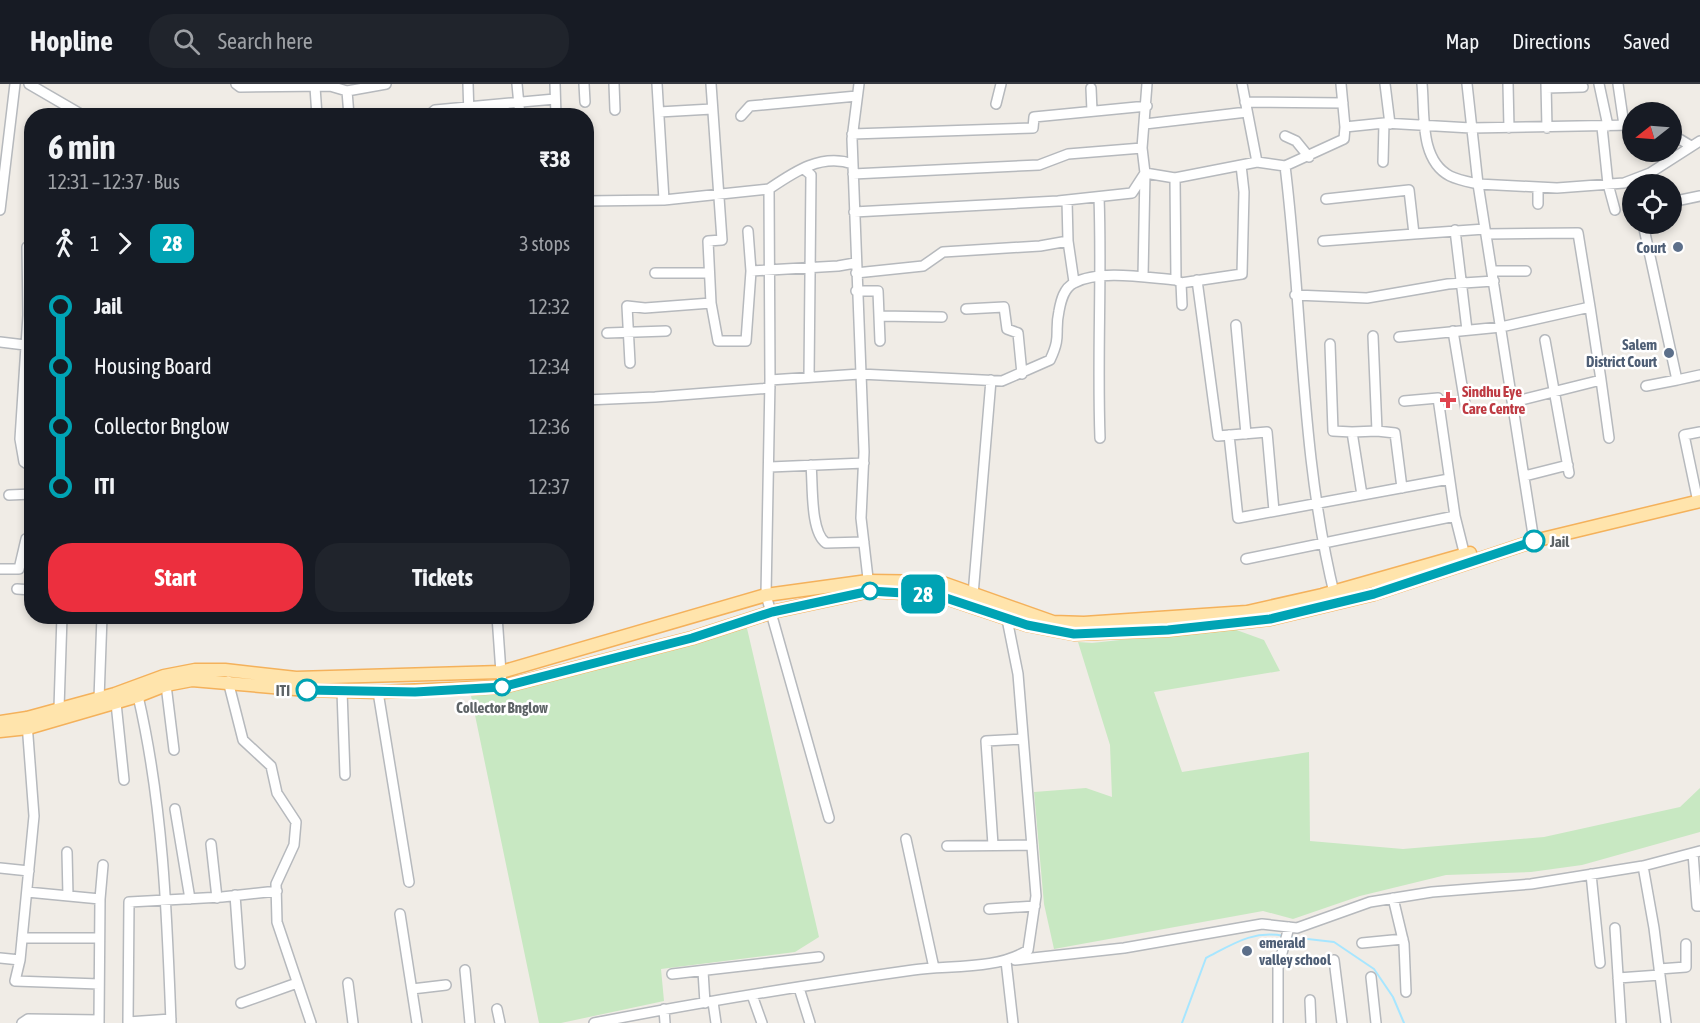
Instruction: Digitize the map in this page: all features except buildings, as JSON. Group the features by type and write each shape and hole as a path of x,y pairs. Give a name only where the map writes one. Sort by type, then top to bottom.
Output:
{"main road":[{"path":"0,731 116,703 138,696 162,682 228,681 378,692 502,687 692,638 772,612 869,586 937,595 1007,619 1074,634 1168,630 1270,619 1335,597 1533,538 1698,498"},
{"path":"0,722 27,723 59,708 162,682 195,670 225,670 296,678 501,672 766,595 940,582 1053,622 1084,623 1247,612 1335,597"}],"street":[{"path":"0,210 15,84"},
{"path":"29,84 70,108"},
{"path":"238,85 330,86 347,91 386,84"},
{"path":"468,84 468,108"},
{"path":"517,84 519,108"},
{"path":"555,84 556,108"},
{"path":"584,84 585,102"},
{"path":"614,84 615,110"},
{"path":"657,84 664,200"},
{"path":"711,84 717,196 722,240 708,241 711,303 718,341 747,341 751,271 748,231"},
{"path":"859,84 852,134 855,268 864,463 861,518 869,586"},
{"path":"996,104 1001,84"},
{"path":"1143,277 1145,173 1142,148 1147,84"},
{"path":"1242,84 1257,162"},
{"path":"1145,173 1175,178 1257,162 1285,166 1309,157 1344,139 1341,84"},
{"path":"1383,162 1387,124 1385,84"},
{"path":"1422,84 1426,142 1439,167 1450,176 1478,184 1538,187 1624,183 1650,173 1696,144"},
{"path":"1467,84 1478,184 1533,538"},
{"path":"1508,84 1509,128"},
{"path":"1599,84 1605,127 1608,184 1615,210"},
{"path":"1618,84 1622,102"},
{"path":"1547,128 1546,86 1583,87"},
{"path":"315,87 316,108"},
{"path":"1090,88 1092,111"},
{"path":"347,91 348,108"},
{"path":"741,116 750,106 857,96"},
{"path":"487,108 555,99"},
{"path":"1245,102 1343,104"},
{"path":"852,134 1033,128 1034,117 1147,106"},
{"path":"659,112 712,108"},
{"path":"1144,124 1247,112"},
{"path":"1345,127 1387,124 1471,128 1622,126"},
{"path":"1285,136 1296,141 1309,157"},
{"path":"1682,138 1696,144"},
{"path":"594,201 664,200 769,189 799,169 836,158 853,169 1039,165 1068,154 1142,148"},
{"path":"594,399 770,384 809,378 860,375 1002,381 1022,374 1050,360 1059,341 1058,312 1065,291 1074,282 1115,274 1179,282 1242,274 1244,192 1240,165"},
{"path":"1285,166 1305,418 1316,504 1335,597"},
{"path":"804,169 811,176 809,378"},
{"path":"854,212 1067,200 1132,193 1145,173"},
{"path":"1175,178 1182,305"},
{"path":"1538,187 1538,204"},
{"path":"769,189 770,467 766,595 830,818"},
{"path":"1326,199 1409,190 1414,234"},
{"path":"1099,196 1102,277 1098,376 1100,438"},
{"path":"1682,200 1700,196"},
{"path":"1067,200 1068,241 1074,282"},
{"path":"1455,230 1467,330"},
{"path":"1323,241 1455,230 1578,233 1609,438"},
{"path":"1645,234 1677,380"},
{"path":"751,271 769,268 923,266 943,252 1040,246 1068,241"},
{"path":"1492,271 1526,271"},
{"path":"655,273 709,273"},
{"path":"1197,280 1218,436 1267,432 1274,511"},
{"path":"1295,295 1367,298 1461,283 1494,281"},
{"path":"856,291 878,291 880,341"},
{"path":"630,363 627,306 645,309 711,303"},
{"path":"966,309 1004,307 1007,329 1018,333 1022,374"},
{"path":"1399,337 1502,327 1590,307"},
{"path":"879,316 942,317"},
{"path":"1236,325 1246,434"},
{"path":"607,333 666,331"},
{"path":"1453,331 1466,410"},
{"path":"1373,336 1377,431"},
{"path":"1525,476 1569,469 1545,340"},
{"path":"0,342 24,345"},
{"path":"1330,344 1333,431 1395,433 1402,488"},
{"path":"24,364 20,439 24,462"},
{"path":"1646,386 1700,375"},
{"path":"973,595 991,380"},
{"path":"1513,402 1601,380"},
{"path":"1404,401 1438,398 1455,516 1466,559"},
{"path":"1352,432 1362,495"},
{"path":"1698,498 1684,435 1700,432"},
{"path":"1229,435 1238,518 1449,479"},
{"path":"770,467 864,463"},
{"path":"811,465 816,528 821,539 826,543 864,542"},
{"path":"9,495 24,494"},
{"path":"1246,559 1455,516"},
{"path":"0,568 19,569 24,548"},
{"path":"17,589 24,589"},
{"path":"1007,619 1018,674 1036,896 1028,950 1009,960"},
{"path":"59,708 62,624"},
{"path":"99,699 102,624"},
{"path":"498,624 502,687"},
{"path":"228,681 243,740 271,766 278,793 296,822 294,846 276,884 277,922 311,1023"},
{"path":"162,682 174,750"},
{"path":"342,691 345,775"},
{"path":"378,692 409,882"},
{"path":"138,696 149,745 167,900 171,1021 128,1022 129,902 167,900 217,898 277,891"},
{"path":"116,703 124,780"},
{"path":"27,723 34,816 20,960 15,981 99,984"},
{"path":"993,845 986,741 1023,739"},
{"path":"175,809 190,899"},
{"path":"906,839 934,968"},
{"path":"211,844 217,898"},
{"path":"947,846 1032,845"},
{"path":"67,852 68,896"},
{"path":"594,1023 620,1021 664,1009 934,968 1124,948 1262,924 1297,927 1370,902 1432,892 1532,884 1643,866 1696,852 1697,906 1700,906"},
{"path":"21,1023 28,1019 99,1022 100,899 103,866"},
{"path":"1643,866 1666,1023"},
{"path":"0,868 29,871"},
{"path":"1591,874 1600,963"},
{"path":"27,892 100,899"},
{"path":"235,895 240,964"},
{"path":"1393,898 1403,939 1406,992"},
{"path":"989,909 1035,906"},
{"path":"400,914 417,1023"},
{"path":"1278,1023 1278,968 1289,927"},
{"path":"1615,928 1621,1023"},
{"path":"22,938 99,938"},
{"path":"1362,944 1403,939"},
{"path":"1618,978 1686,968 1686,944"},
{"path":"672,974 819,957"},
{"path":"0,958 20,960"},
{"path":"1009,960 1013,1023"},
{"path":"1334,960 1342,1023"},
{"path":"465,970 470,1023"},
{"path":"703,971 716,1023"},
{"path":"1371,977 1376,1023"},
{"path":"241,1003 297,983"},
{"path":"348,983 353,1023"},
{"path":"412,989 446,985"},
{"path":"799,988 810,1023"},
{"path":"753,995 762,1023"},
{"path":"1310,1000 1311,1023"},
{"path":"497,1009 500,1023"},
{"path":"664,1009 665,1023"}],"green space":[{"path":"746,624 819,937 795,952 661,969 664,1001 561,1023 539,1023 471,696 671,651"},
{"path":"1231,628 1264,640 1280,671 1154,692 1182,772 1309,752 1310,841 1403,849 1544,837 1680,807 1700,788 1700,832 1582,865 1531,872 1446,875 1360,896 1293,919 1263,911 1054,949 1044,904 1034,792 1086,788 1112,797 1110,745 1078,642 1092,643"}],"waterway":[{"path":"1182,1023 1206,958 1244,939 1263,935 1284,936"},
{"path":"1290,937 1334,942 1374,969 1393,997 1404,1023"}],"bus line":[{"name":"28","path":"307,690 415,692 502,687 692,638 772,612 870,591 937,595 1027,625 1074,634 1168,630 1270,619 1374,594 1534,541"}],"place":[{"name":"Court","path":"1678,247"},
{"name":"Salem District Court","path":"1669,353"},
{"name":"Sindhu Eye Care Centre","path":"1448,400"},
{"name":"Jail","path":"1534,541"},
{"name":"Collector Bnglow","path":"502,687"},
{"name":"ITI","path":"307,690"},
{"name":"emerald valley school","path":"1247,951"}]}
